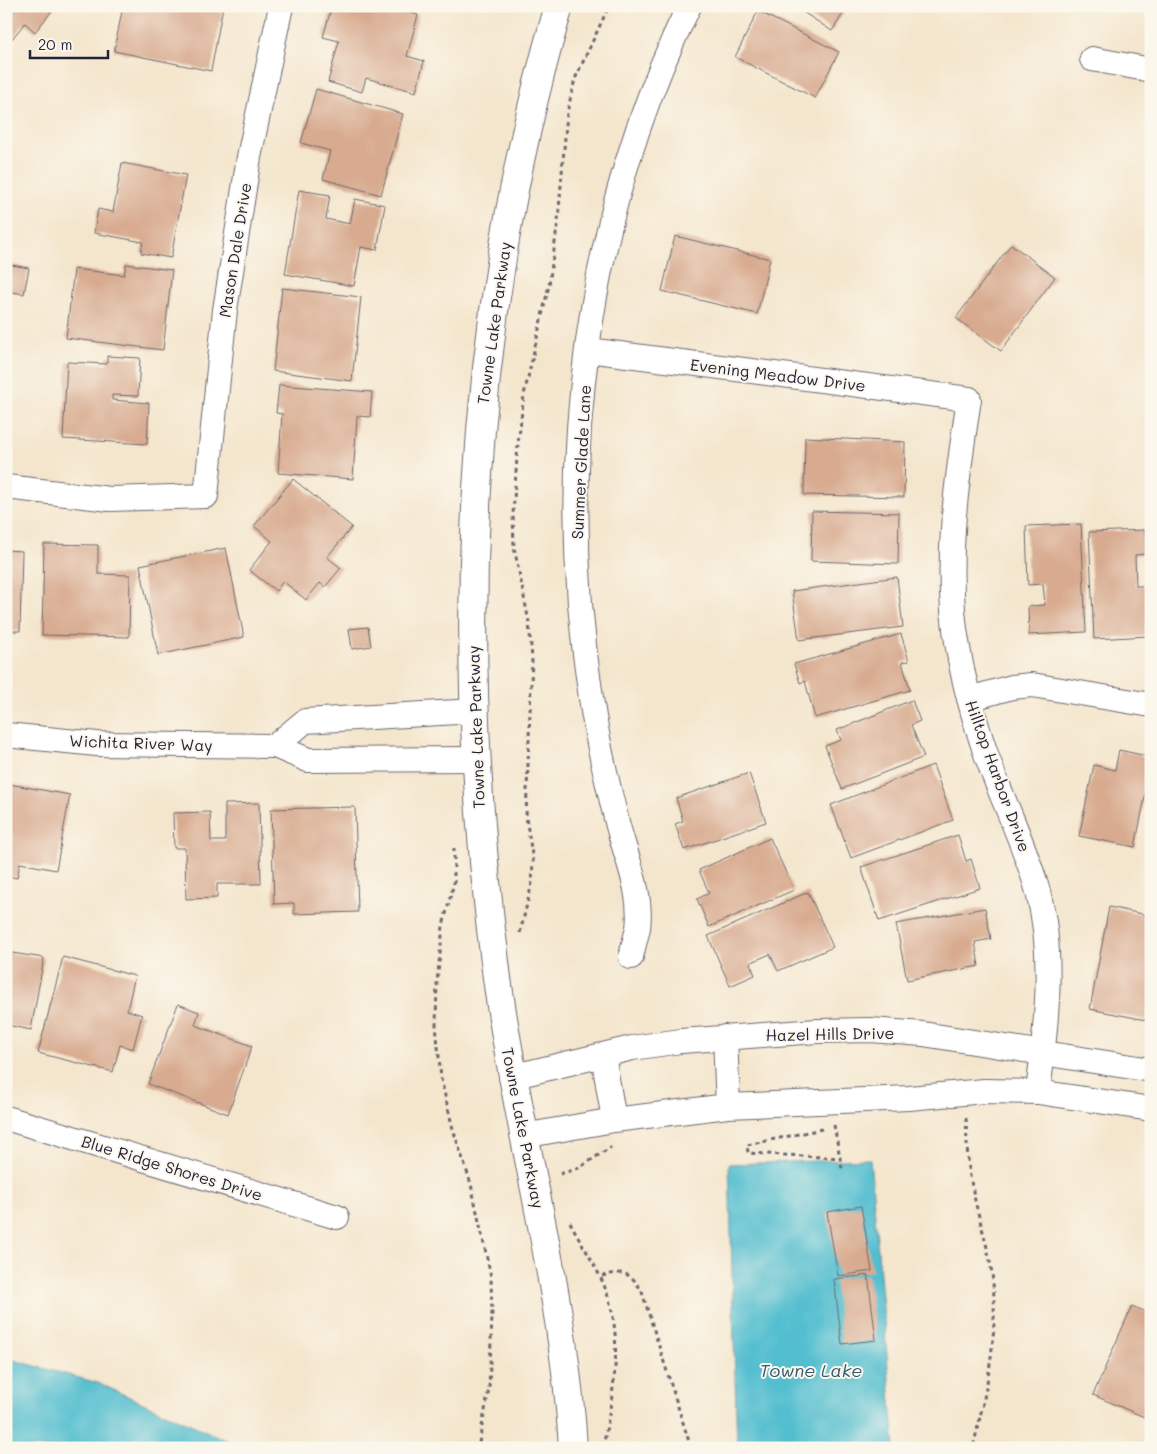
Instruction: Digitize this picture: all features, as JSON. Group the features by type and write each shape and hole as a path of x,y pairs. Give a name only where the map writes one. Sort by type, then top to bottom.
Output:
{"street":[{"name":"Mason Dale Drive","path":"6,487 110,499 206,496 225,310 249,157 281,6"},
{"name":"Towne Lake Parkway","path":"559,6 516,174 492,330 480,425 474,536 472,644 481,848 511,1076 554,1291 566,1371 573,1448"},
{"name":"Summer Glade Lane","path":"631,956 638,926 632,872 617,824 602,760 581,630 576,506 579,442 588,350 613,213 628,160 664,59 689,6"},
{"path":"1092,59 1151,70"},
{"name":"Evening Meadow Drive","path":"588,350 969,399"},
{"name":"Hilltop Harbor Drive","path":"969,399 959,465 952,585 957,646 969,698 986,754 1027,857 1038,893 1044,929 1047,971 1043,1054 1038,1092"},
{"path":"969,698 1005,689 1032,685 1151,705"},
{"path":"275,746 305,721 474,711"},
{"name":"Wichita River Way","path":"6,735 97,744 275,746 308,760 476,758"},
{"name":"Hazel Hills Drive","path":"511,1076 653,1045 817,1030 870,1030 924,1034 1151,1070"},
{"path":"725,1037 728,1106"},
{"path":"603,1055 614,1120"},
{"path":"523,1136 614,1120 728,1106 909,1098 984,1091 1038,1092 1151,1109"},
{"name":"Blue Ridge Shores Drive","path":"6,1118 337,1217"}],"path":[{"path":"520,936 532,883 533,861 526,817 532,659 529,622 514,547 513,514 518,443 524,395 551,276 568,113 575,78 609,6"},
{"path":"454,845 454,882 443,926 437,982 436,1025 442,1079 453,1129 474,1193 490,1276 492,1317 489,1388 478,1448"},
{"path":"973,1448 993,1352 994,1320 992,1282 985,1234 968,1165 965,1113 984,1111 984,1091"},
{"path":"840,1158 748,1153 747,1145 834,1126 840,1158 842,1169"},
{"path":"549,1132 559,1183"},
{"path":"568,1215 606,1292 612,1314 616,1346 613,1395 603,1448"},
{"path":"602,1276 617,1272 628,1274 636,1280 642,1292 691,1448"}],"water":[{"name":"Towne Lake","path":"870,1159 895,1448 737,1448 729,1164"},
{"path":"6,1358 98,1383 244,1448 6,1448"}],"building":[{"path":"6,6 56,6 35,32 25,23 6,46"},
{"path":"123,6 223,6 211,71 114,51"},
{"path":"332,6 386,6 418,15 407,56 424,61 416,92 366,78 362,92 328,82 339,41 323,37"},
{"path":"794,6 848,6 832,31"},
{"path":"758,11 839,52 815,98 735,57"},
{"path":"316,89 403,114 381,195 323,179 330,151 301,143"},
{"path":"122,163 186,175 171,258 141,253 143,242 94,233 98,209 113,212"},
{"path":"299,190 330,195 326,219 350,224 355,199 385,205 377,250 361,247 354,286 285,274"},
{"path":"675,236 770,259 757,314 662,291"},
{"path":"1011,244 1055,277 1001,351 956,318"},
{"path":"6,264 29,268 24,294 6,291"},
{"path":"126,264 172,270 163,350 66,338 74,269 124,275"},
{"path":"282,288 361,297 352,381 273,371"},
{"path":"107,356 140,358 138,396 112,395 112,400 149,403 147,444 63,439 67,362 107,364"},
{"path":"279,385 372,392 370,417 357,416 353,479 278,473 282,414 276,413"},
{"path":"805,437 905,442 904,497 804,495"},
{"path":"293,479 352,527 327,557 341,568 325,587 320,583 306,600 283,581 276,591 249,570 272,541 254,526"},
{"path":"812,511 899,513 898,564 811,561"},
{"path":"1081,524 1086,632 1029,635 1028,606 1045,605 1043,584 1028,585 1026,526"},
{"path":"1145,530 1146,554 1135,555 1136,586 1147,586 1149,636 1094,639 1089,532"},
{"path":"44,544 98,545 98,574 130,575 129,637 42,635"},
{"path":"226,548 244,637 158,655 140,565"},
{"path":"6,550 22,551 20,631 6,631"},
{"path":"897,577 903,627 799,640 792,591"},
{"path":"368,627 371,646 352,649 349,629"},
{"path":"901,634 909,661 902,662 910,690 815,718 805,681 800,683 794,664"},
{"path":"912,700 920,721 911,725 924,757 842,789 825,746 841,740 837,730"},
{"path":"1119,750 1151,757 1151,767 1135,847 1079,836 1094,765 1115,770"},
{"path":"933,765 953,820 851,858 831,805"},
{"path":"749,773 766,822 684,850 675,824 683,821 676,798"},
{"path":"9,784 70,795 56,870 20,863 17,878 6,876 6,799"},
{"path":"259,803 261,884 217,884 217,898 186,899 185,848 174,848 173,813 210,812 211,841 225,841 225,804"},
{"path":"355,807 358,912 294,914 294,903 274,904 271,809"},
{"path":"958,835 966,861 971,859 980,888 879,921 861,867"},
{"path":"770,838 794,890 709,927 697,899 709,893 699,870"},
{"path":"808,892 833,947 778,971 770,954 750,963 755,975 730,986 708,936"},
{"path":"1109,907 1151,916 1151,997 1146,1020 1090,1009"},
{"path":"985,908 991,939 975,942 979,966 907,980 896,924"},
{"path":"6,952 44,958 31,1030 6,1025"},
{"path":"63,957 135,976 127,1010 142,1015 133,1049 120,1045 113,1072 38,1053"},
{"path":"178,1004 199,1012 195,1025 252,1046 228,1114 148,1084"},
{"path":"861,1206 872,1271 838,1276 827,1212"},
{"path":"868,1275 876,1340 842,1344 834,1279"},
{"path":"1132,1306 1151,1314 1151,1420 1093,1395"}]}
